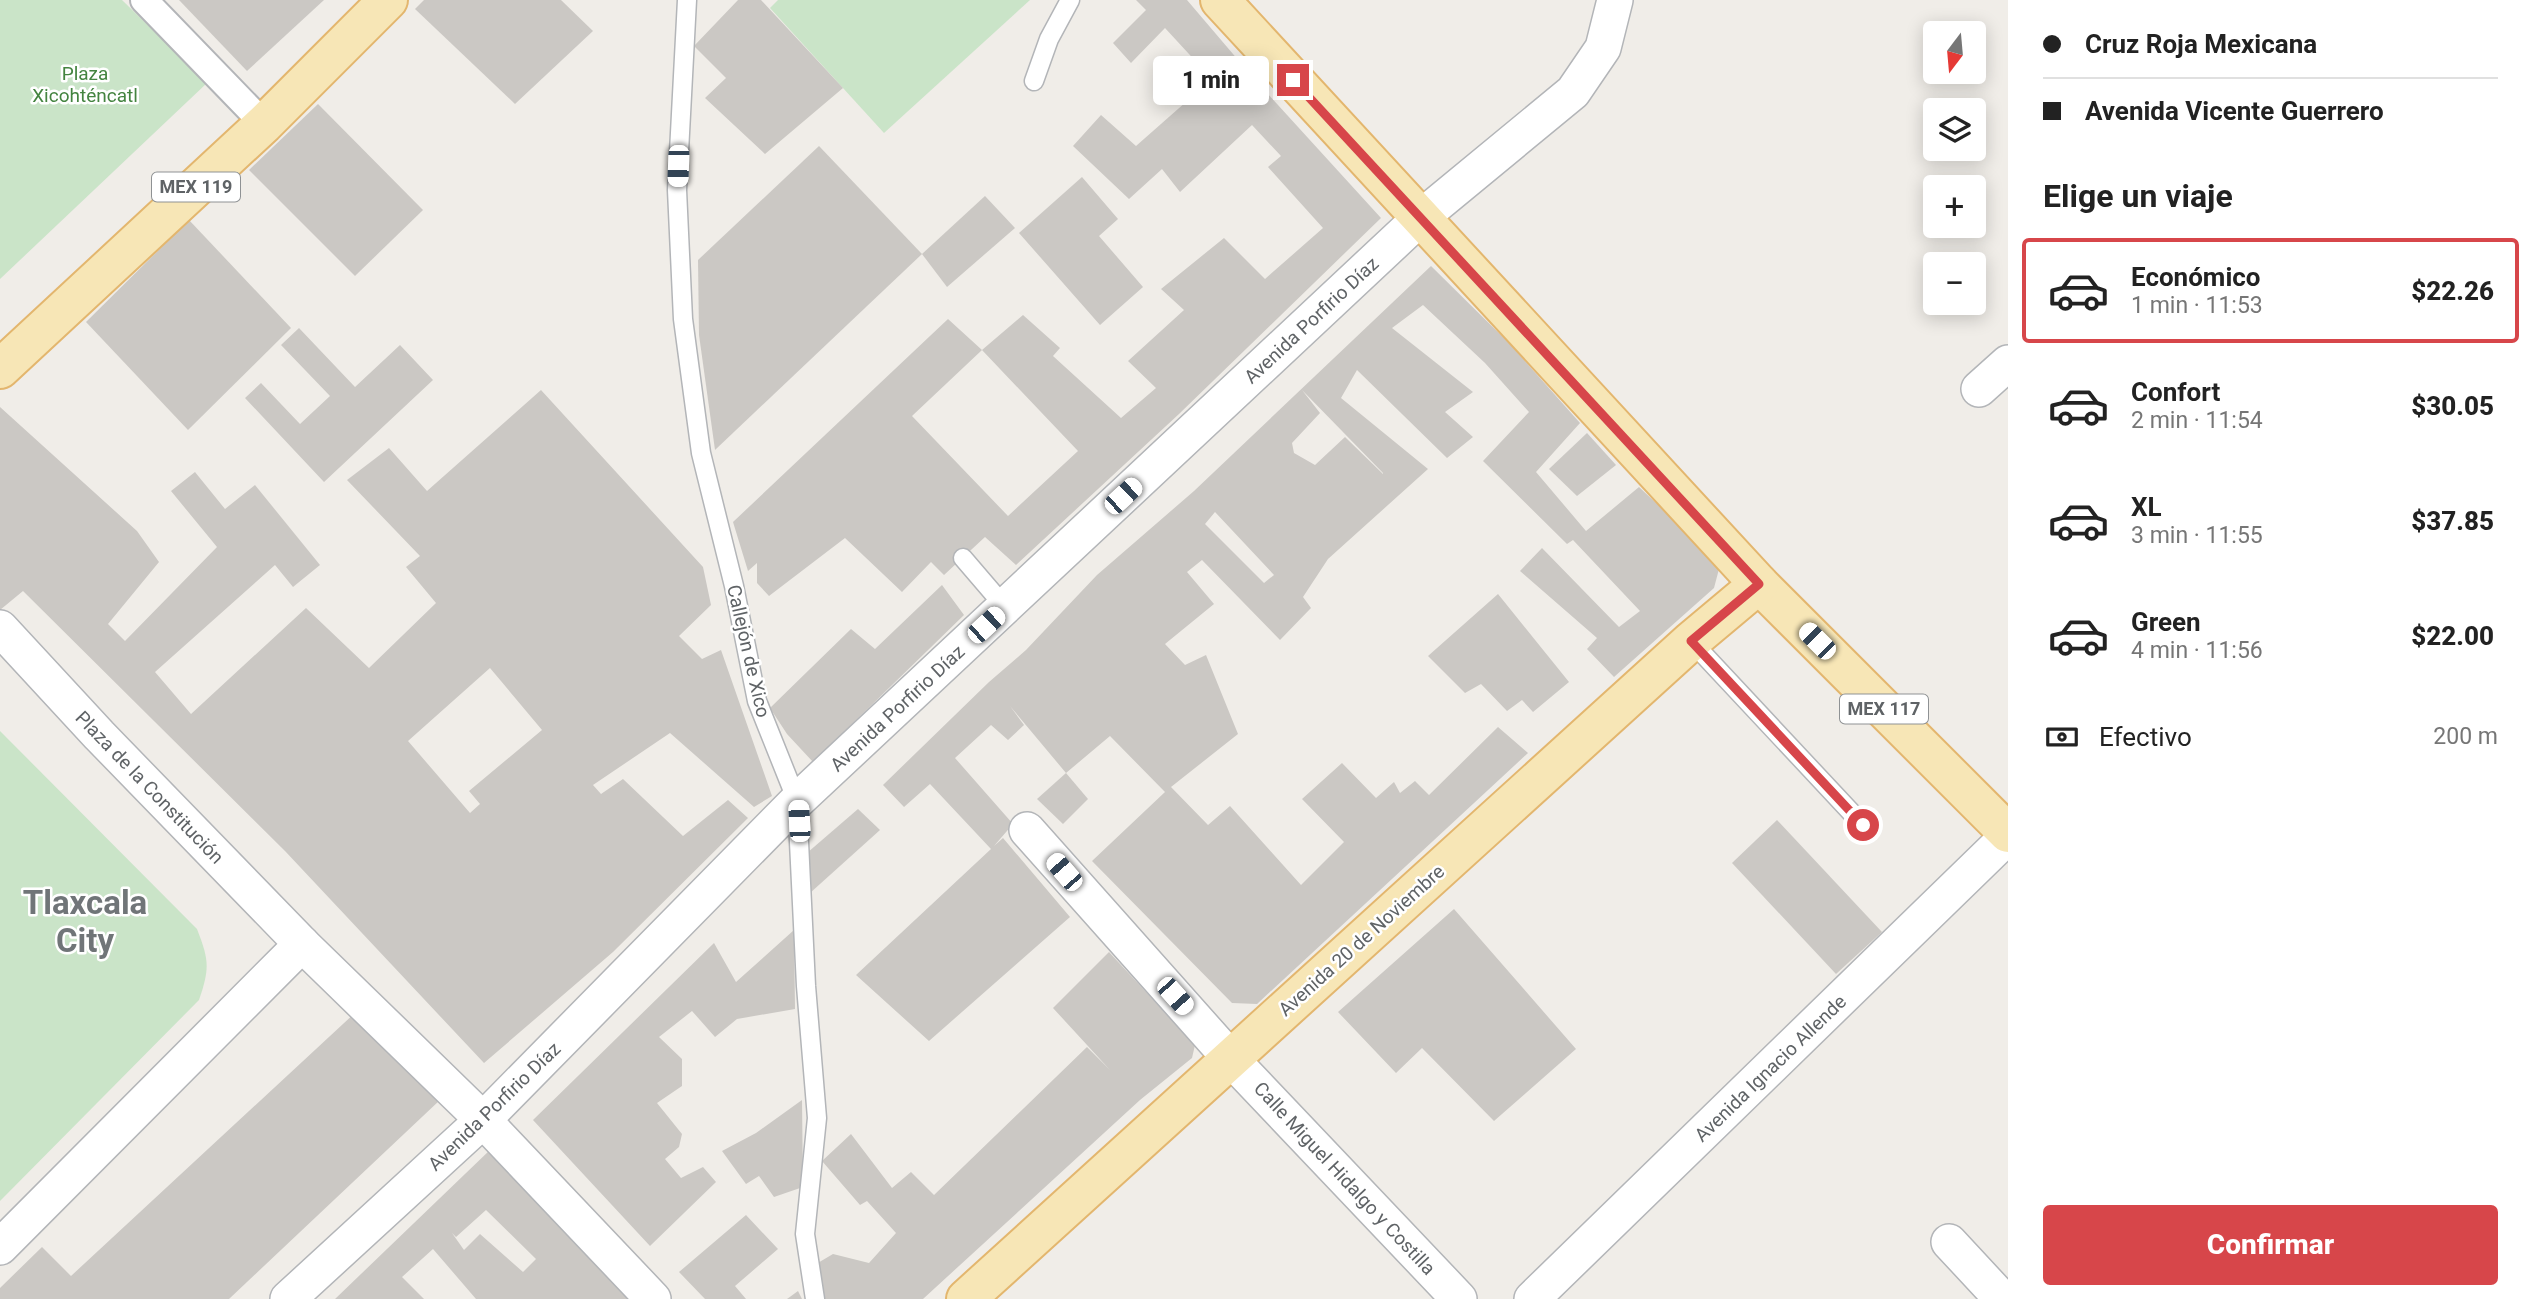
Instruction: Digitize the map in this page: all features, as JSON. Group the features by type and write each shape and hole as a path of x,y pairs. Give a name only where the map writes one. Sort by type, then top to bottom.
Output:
{"main road":[{"name":"MEX 119","path":"0,369 264,124 388,0"},
{"path":"1220,0 1419,219 1759,584"},
{"name":"Avenida 20 de Noviembre","path":"966,1299 1691,641 1759,584"},
{"name":"MEX 117","path":"1759,584 2008,835"}],"street":[{"path":"144,0 264,124"},
{"name":"Avenida Porfirio Díaz","path":"288,1299 484,1120 797,801 1419,219 1573,92 1603,48 1615,0"},
{"path":"1979,389 2008,363"},
{"name":"Plaza de la Constitución","path":"0,628 99,735 302,944 484,1120 653,1299"},
{"name":"Calle Miguel Hidalgo y Costilla","path":"1027,830 1230,1058 1459,1299"},
{"name":"Avenida Ignacio Allende","path":"1532,1299 2008,835"},
{"path":"0,1247 302,944"},
{"path":"1949,1242 2002,1299"}],"lane":[{"name":"Callejón de Xico","path":"687,0 677,190 683,319 701,453 734,586 757,701 797,801 806,986 817,1118 805,1234 815,1299"},
{"path":"1034,81 1049,38 1070,0"},
{"path":"963,558 1005,607"},
{"path":"1691,641 1863,825"}],"green space":[{"name":"Plaza Xicohténcatl","path":"0,0 122,0 207,83 0,279"},
{"path":"778,0 1030,0 884,133 770,8"},
{"path":"0,731 197,929 207,964 199,1000 0,1201"}],"building":[{"path":"179,0 324,0 247,71"},
{"path":"424,0 561,0 593,31 515,104 415,9"},
{"path":"738,0 761,0 843,88 765,154 705,98 726,78 694,46"},
{"path":"1136,0 1187,0 1256,81 1381,218 1179,414 1016,565 985,537 944,575 931,562 902,592 845,538 769,596 757,583 757,563 748,571 733,522 948,319 982,350 1023,315 1060,348 1053,356 1121,418 1156,388 1128,361 1184,310 1161,289 1224,238 1265,279 1323,228 1268,167 1281,156 1252,125 1180,192 1162,169 1129,199 1073,146 1101,115 1136,146 1212,79 1165,28 1131,63 1113,43 1146,10","holes":["982,350 1078,451 1008,516 912,416"]},
{"path":"318,104 423,210 355,276 249,170"},
{"path":"819,146 922,254 715,450 699,335 698,260"},
{"path":"1082,177 1118,219 1099,236 1143,287 1100,325 1019,233"},
{"path":"985,196 1015,228 947,287 922,254"},
{"path":"189,220 291,328 188,430 86,322"},
{"path":"1431,266 1509,343 1580,423 1536,472 1586,531 1639,487 1703,547 1719,569 1714,588 1614,677 1587,649 1597,638 1520,571 1542,548 1619,627 1640,611 1573,540 1567,544 1483,461 1529,412 1485,363 1423,305 1392,328 1473,392 1445,412 1473,437 1447,458 1357,370 1341,398 1428,469 1328,559 1303,597 1311,608 1280,640 1202,560 1187,572 1214,604 1165,644 1185,665 1206,655 1238,734 1171,787 1208,825 1230,806 1301,885 1344,842 1302,799 1342,763 1376,798 1394,782 1400,793 1415,781 1429,795 1498,727 1528,753 1257,1004 1232,1003 1092,861 1165,792 1110,736 1066,773 1010,706 1024,725 1008,740 991,725 955,758 1013,824 994,846 1003,838 1070,917 929,1041 856,975 991,849 930,784 904,807 883,785 989,682 1026,650 1097,575 1194,491","holes":["1302,390 1383,473 1383,474 1345,437 1315,465 1294,453 1292,443 1320,413","1215,512 1274,575 1264,583 1205,524"]},
{"path":"299,328 355,387 400,345 433,380 324,482 245,398 261,383 300,424 330,396 281,345"},
{"path":"541,390 703,567 711,605 679,636 702,659 721,650 772,796 754,807 670,733 593,785 601,794 623,779 683,836 728,800 748,818 613,952 484,1063 285,851 23,591 0,610 0,407 137,531 159,562 108,624 125,641 217,547 171,491 195,472 225,509 255,485 320,565 293,587 275,565 155,672 191,714 306,608 369,668 436,603 406,567 420,556 347,480 389,448 427,491","holes":["490,668 542,730 469,791 480,804 470,813 408,741"]},
{"path":"1587,433 1616,465 1577,496 1549,469"},
{"path":"942,585 964,615 813,762 787,734 770,708 851,629 875,649"},
{"path":"1498,594 1569,682 1533,712 1522,700 1507,711 1481,684 1465,693 1428,656"},
{"path":"1066,773 1088,799 1063,824 1037,799"},
{"path":"858,809 880,830 810,893 807,853"},
{"path":"1777,820 1882,932 1836,974 1732,863"},
{"path":"1454,909 1576,1049 1494,1121 1422,1048 1396,1073 1338,1012"},
{"path":"794,930 795,1009 737,1019 715,1037 692,1011 659,1037 682,1059 682,1086 657,1103 682,1134 679,1147 665,1159 681,1178 703,1167 716,1182 650,1246 533,1120 714,943 736,982"},
{"path":"1109,952 1195,1045 1192,1058 1140,1100 923,1299 822,1299 811,1267 833,1254 869,1263 896,1233 867,1201 860,1205 822,1161 851,1134 892,1188 911,1172 934,1195 1087,1047 1110,1070 1053,1008"},
{"path":"357,1011 440,1100 229,1299 0,1299 0,1288 42,1247 71,1276"},
{"path":"802,1100 803,1187 774,1197 759,1176 746,1184 722,1151 756,1133"},
{"path":"491,1149 637,1299 476,1299 433,1249 402,1277 424,1299 335,1299","holes":["486,1210 536,1259 523,1272 480,1234 464,1250 452,1233 456,1237"]},
{"path":"746,1215 778,1249 735,1286 746,1299 705,1299 679,1272"},
{"path":"798,1291 802,1299 787,1299"}],"district":[{"name":"Tlaxcala City","path":"85,921"}],"route":[{"path":"1293,80 1759,584 1691,641 1863,825"}]}
